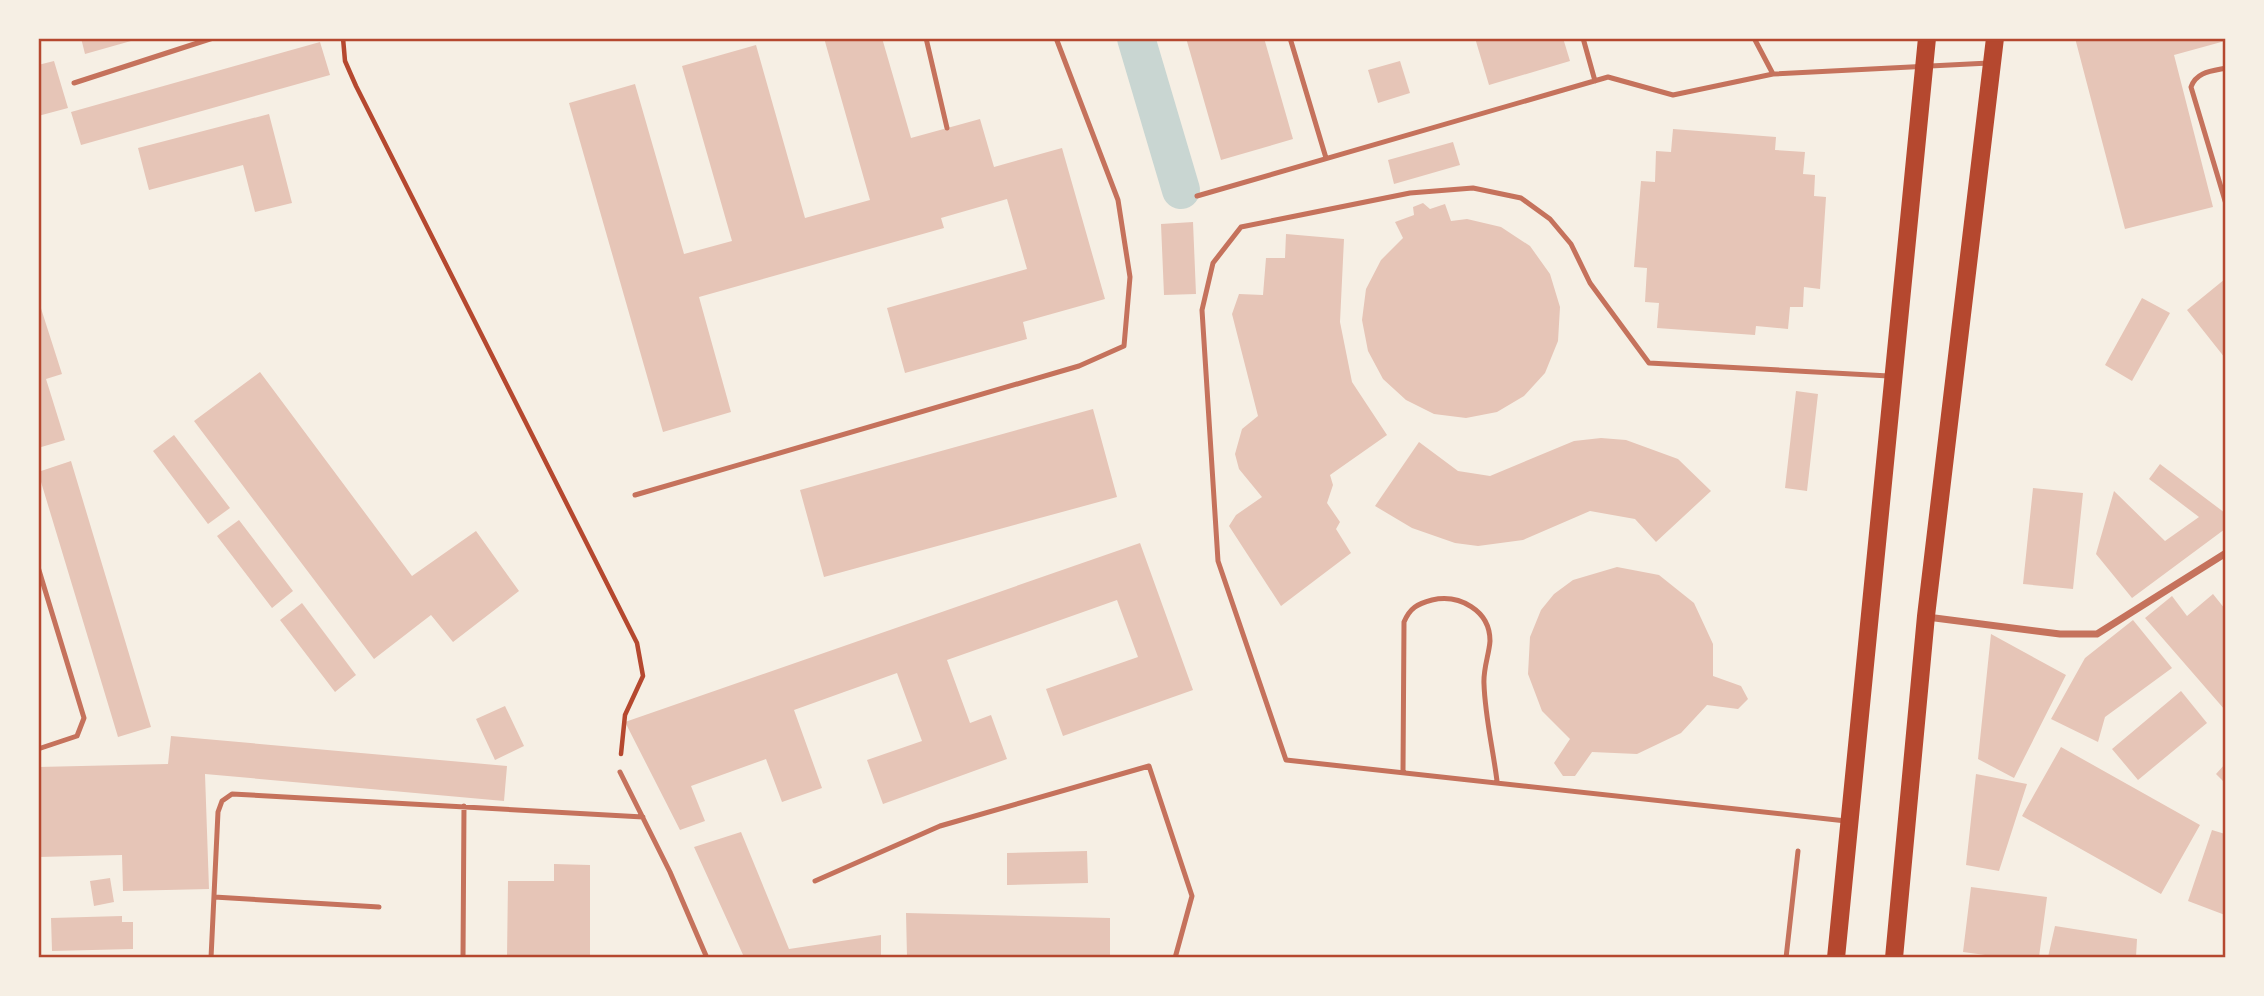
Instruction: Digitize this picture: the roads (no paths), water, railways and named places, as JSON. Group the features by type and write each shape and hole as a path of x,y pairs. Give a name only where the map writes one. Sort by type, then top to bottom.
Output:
{"main road":[{"path":"1836,957 1927,38"},
{"path":"1894,957 1926,616 1995,38"}],"street":[{"path":"1926,616 2060,634 2097,634 2225,553"}],"lane":[{"path":"74,83 213,38"},
{"path":"926,38 947,128"},
{"path":"635,495 1079,366 1124,346 1130,277 1118,200 1056,38"},
{"path":"1290,38 1326,158"},
{"path":"1583,38 1595,80"},
{"path":"1755,38 1773,74"},
{"path":"1197,196 1608,77 1673,95 1773,74 1924,64 1992,63"},
{"path":"2225,68 2193,79 2191,87 2225,204"},
{"path":"1849,822 1497,781 1286,760 1218,561 1202,310 1213,263 1241,227 1410,193 1473,188 1521,198 1550,219 1571,244 1590,282 1649,363 1893,376"},
{"path":"38,567 84,718 77,736 38,748"},
{"path":"1404,772 1404,622 1412,608 1448,599 1472,606 1484,619 1490,639 1483,682 1497,781"},
{"path":"815,881 940,826 1149,766 1192,896 1175,957"},
{"path":"620,772 707,957"},
{"path":"211,957 218,812 222,801 232,794 643,817"},
{"path":"463,957 464,807"},
{"path":"1786,957 1798,851"},
{"path":"214,897 379,907"}],"waterway":[{"path":"1136,38 1181,190"}]}
